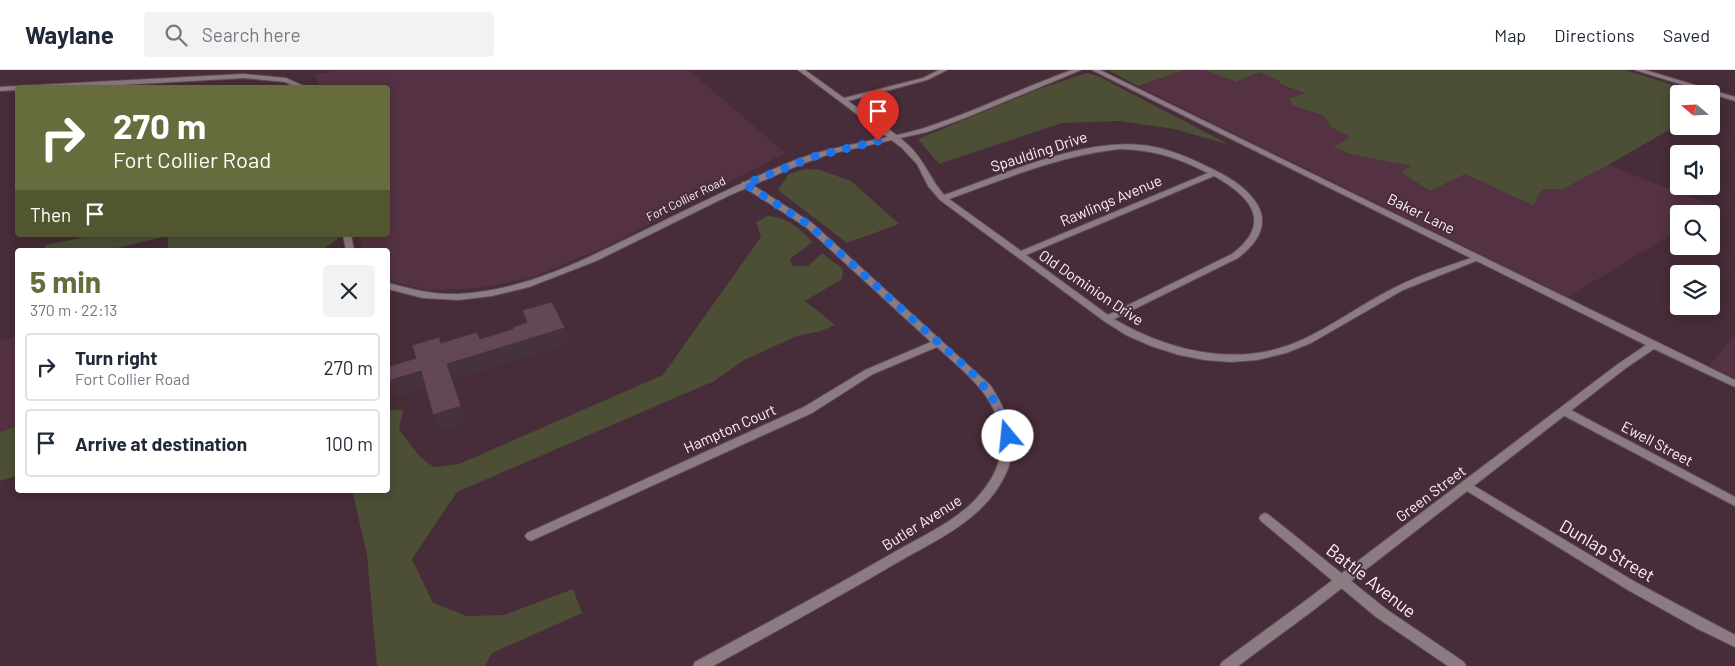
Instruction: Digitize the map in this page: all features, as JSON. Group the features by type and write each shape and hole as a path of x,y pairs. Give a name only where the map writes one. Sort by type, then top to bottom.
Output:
{"street":[{"name":"Old Dominion Drive","path":"801,70 895,138 914,155 932,186 943,198 1019,255 1127,332 1145,341 1185,353 1227,358 1267,356 1308,341 1415,281 1478,259"},
{"path":"844,100 925,79 944,70"},
{"name":"Fort Collier Road","path":"390,287 418,294 445,296 478,295 520,287 558,274 745,184 816,156 895,138 940,124 1078,70"},
{"name":"Baker Lane","path":"1095,70 1735,384"},
{"path":"1638,70 1735,99"},
{"path":"78,85 244,76 286,80 298,85"},
{"path":"0,89 15,88"},
{"name":"Spaulding Drive","path":"943,198 1074,153 1103,147 1136,147 1165,152 1195,162 1245,193 1256,208 1259,225 1251,243 1235,256 1107,319"},
{"name":"Rawlings Avenue","path":"1019,255 1214,173"},
{"name":"Butler Avenue","path":"700,666 875,570 955,522 973,509 987,495 998,479 1007,453 1008,436 1004,419 987,388 809,225 745,184"},
{"name":"Hampton Court","path":"531,536 808,410 869,372 938,342"},
{"name":"Green Street","path":"1227,666 1622,366 1653,345"},
{"name":"Ewell Street","path":"1565,411 1735,502"},
{"name":"Dunlap Street","path":"1466,486 1629,585 1735,641"},
{"name":"Battle Avenue","path":"1264,518 1381,613 1459,666"}],"shaded area":[{"path":"339,70 689,70 785,153 607,246 531,278 480,288 430,290 397,283 390,278 390,248 362,248 359,237 390,237 390,85 320,85 315,75"},
{"path":"1185,70 1205,70 1236,82 1259,72 1280,81 1279,85 1306,93 1289,99 1294,106 1324,115 1331,127 1352,137 1334,148 1350,154 1411,166 1401,172 1430,191 1465,174 1534,206 1538,195 1544,189 1563,189 1608,165 1670,189 1670,195 1685,195 1711,205 1670,205 1670,235 1568,297 1138,86"},
{"path":"1735,335 1735,378 1709,366"},
{"path":"15,337 15,427 0,432 0,341"}],"green space":[{"path":"1108,70 1185,70 1138,86"},
{"path":"1205,70 1625,70 1673,85 1670,85 1670,129 1563,189 1544,189 1538,195 1534,206 1465,174 1430,191 1401,172 1411,166 1350,154 1333,147 1351,137 1331,127 1323,115 1294,106 1288,99 1305,93 1279,84 1280,81 1259,72 1236,82"},
{"path":"1087,73 1098,76 1230,145 1174,129 1120,121 1062,123 939,164 918,139 1039,89"},
{"path":"805,169 820,170 851,181 899,224 847,243 778,190 789,174"},
{"path":"767,216 782,219 797,228 813,242 790,259 792,266 808,266 822,253 843,269 842,279 805,301 835,325 821,331 797,336 744,360 714,381 457,492 412,559 433,603 467,616 504,615 573,589 582,613 492,653 485,666 377,666 367,555 353,493 390,493 390,410 403,410 399,430 421,458 434,467 459,464 663,375 761,237 756,222"},
{"path":"84,237 164,237 117,248 45,248 46,245"},
{"path":"168,237 338,237 338,239 325,248 168,248"},
{"path":"15,427 15,477 0,481 0,432"}],"building":[{"path":"552,302 565,328 447,364 461,406 433,415 421,371 390,380 390,366 416,358 412,345 439,337 441,343 477,332 480,339 513,329 513,327 527,322 522,310"}],"route":[{"path":"878,141 816,156 745,184 809,225 971,372 987,388 997,403 1004,419 1008,436"}]}
